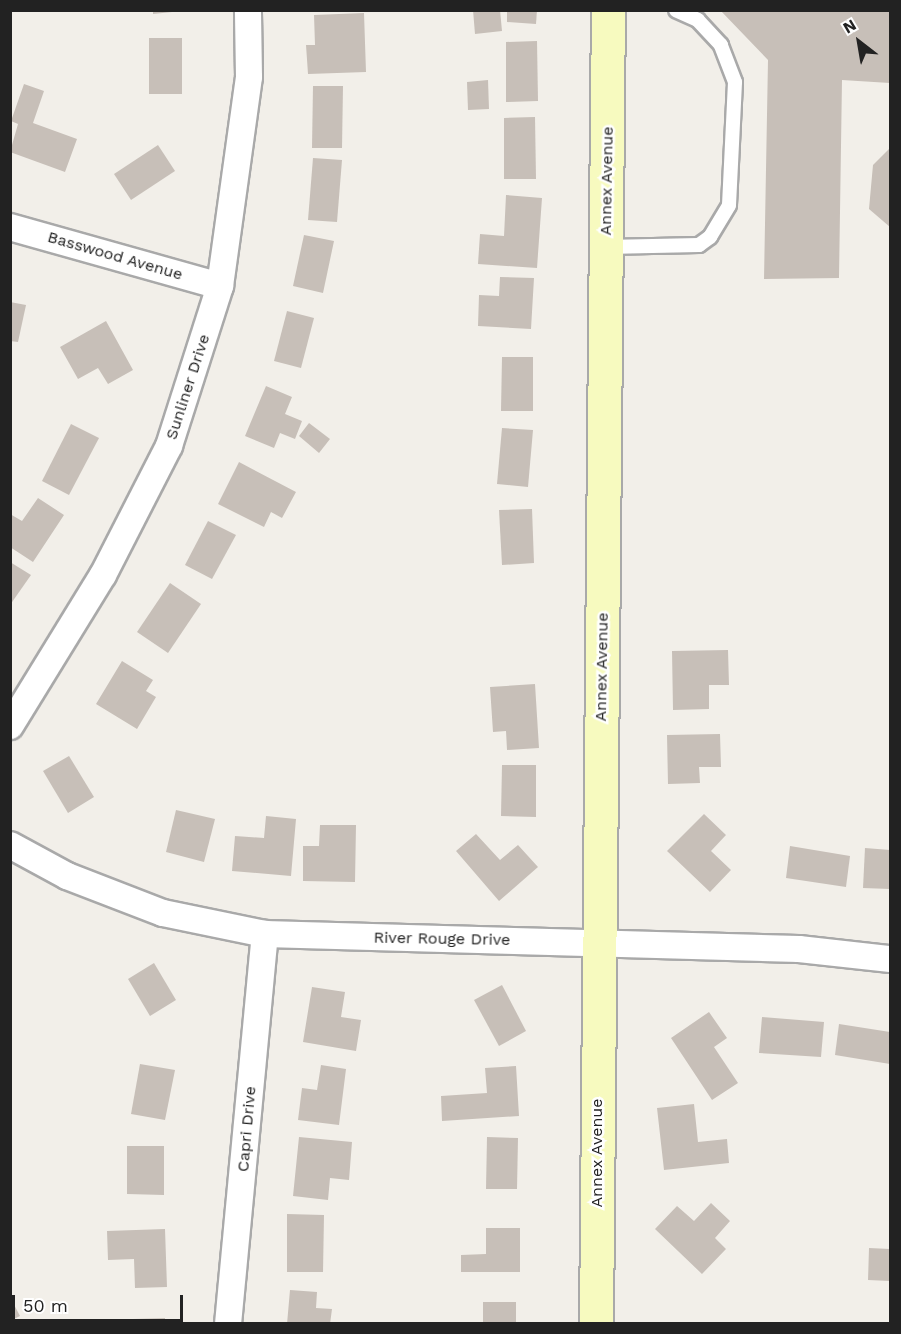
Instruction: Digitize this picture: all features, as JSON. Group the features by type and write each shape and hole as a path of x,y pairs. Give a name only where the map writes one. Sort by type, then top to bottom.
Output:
{"street":[{"name":"Sunliner Drive","path":"10,726 103,575 170,446 220,286 249,77 248,10"},
{"name":"Annex Avenue","path":"596,1323 608,10"},
{"name":"Basswood Avenue","path":"10,227 220,286"},
{"name":"River Rouge Drive","path":"10,845 68,876 163,913 265,934 799,949 891,959"},
{"name":"Capri Drive","path":"228,1323 265,934"}],"lane":[{"path":"606,247 699,245 710,237 729,205 735,82 721,45 698,20 676,10"}],"building":[{"path":"153,10 172,10 172,12 153,14"},
{"path":"473,10 500,10 502,31 475,34"},
{"path":"507,10 537,10 536,24 507,22"},
{"path":"720,10 890,12 890,83 842,80 839,278 764,279 768,60"},
{"path":"364,13 366,72 308,74 306,45 315,45 314,15"},
{"path":"149,38 182,38 182,94 149,94"},
{"path":"537,41 538,101 506,102 506,42"},
{"path":"488,80 489,109 468,110 467,82"},
{"path":"24,84 44,91 33,123 77,139 65,172 10,152 18,124 11,121"},
{"path":"313,86 343,86 342,148 312,148"},
{"path":"535,117 536,179 504,179 504,118"},
{"path":"158,145 175,171 131,200 114,174"},
{"path":"890,148 890,227 869,209 873,165"},
{"path":"313,158 342,160 337,222 308,220"},
{"path":"506,195 542,198 537,268 478,264 480,234 504,236"},
{"path":"304,235 334,241 323,293 293,286"},
{"path":"500,277 534,278 531,329 478,326 479,295 499,296"},
{"path":"10,302 26,305 18,342 10,341"},
{"path":"287,311 314,318 301,368 274,361"},
{"path":"106,321 133,370 108,384 98,368 78,379 60,347"},
{"path":"502,357 533,357 533,411 501,411"},
{"path":"266,386 292,397 285,414 302,421 295,439 280,433 274,448 245,436"},
{"path":"309,423 330,439 319,453 299,436"},
{"path":"71,424 99,438 69,495 42,481"},
{"path":"502,428 533,430 528,487 497,484"},
{"path":"239,462 296,492 282,518 271,512 264,527 218,504"},
{"path":"38,498 64,515 33,562 10,547 10,514 22,521"},
{"path":"532,509 534,563 502,565 499,510"},
{"path":"208,521 236,535 212,579 185,565"},
{"path":"10,562 31,575 10,605"},
{"path":"170,583 201,604 168,653 137,632"},
{"path":"728,650 729,685 709,685 709,709 673,710 672,651"},
{"path":"122,661 153,680 146,691 156,697 137,729 96,704"},
{"path":"535,684 539,748 507,750 506,731 493,732 490,687"},
{"path":"720,734 721,767 699,767 700,783 668,784 667,735"},
{"path":"69,756 94,797 68,813 43,771"},
{"path":"502,765 536,765 536,817 501,816"},
{"path":"176,810 215,819 204,862 166,852"},
{"path":"704,814 726,835 711,851 731,870 710,892 667,851"},
{"path":"266,816 296,819 291,876 232,871 235,836 264,838"},
{"path":"320,825 356,825 355,882 303,881 303,846 319,846"},
{"path":"476,834 500,860 518,845 538,867 499,901 456,851"},
{"path":"790,846 850,856 846,887 786,878"},
{"path":"865,848 890,850 890,889 863,888"},
{"path":"154,963 176,1000 150,1016 128,979"},
{"path":"502,985 526,1031 499,1046 474,1000"},
{"path":"312,987 345,992 341,1017 361,1020 356,1051 303,1042"},
{"path":"709,1012 727,1038 714,1047 738,1083 712,1100 671,1038"},
{"path":"762,1017 824,1022 821,1057 759,1053"},
{"path":"839,1024 890,1032 890,1064 835,1055"},
{"path":"140,1064 175,1070 165,1120 131,1114"},
{"path":"321,1065 346,1069 339,1125 298,1120 302,1088 317,1090"},
{"path":"516,1066 519,1116 442,1121 441,1096 487,1093 485,1068"},
{"path":"694,1104 698,1142 727,1139 729,1163 664,1170 657,1108"},
{"path":"299,1137 352,1142 349,1180 330,1178 328,1200 293,1196"},
{"path":"487,1137 518,1138 517,1189 486,1189"},
{"path":"127,1146 164,1146 164,1195 127,1194"},
{"path":"711,1203 730,1221 715,1238 726,1249 702,1274 655,1229 677,1206 694,1221"},
{"path":"287,1214 324,1215 323,1272 287,1272"},
{"path":"486,1228 520,1228 520,1272 461,1272 461,1255 486,1254"},
{"path":"165,1229 167,1287 135,1288 134,1259 108,1260 107,1231"},
{"path":"869,1248 890,1249 890,1281 868,1280"},
{"path":"290,1290 317,1292 316,1308 332,1309 330,1324 287,1324"},
{"path":"10,1297 20,1316 10,1321"},
{"path":"483,1302 516,1302 516,1324 483,1324"},
{"path":"165,1318 165,1324 133,1324 133,1319"}]}
